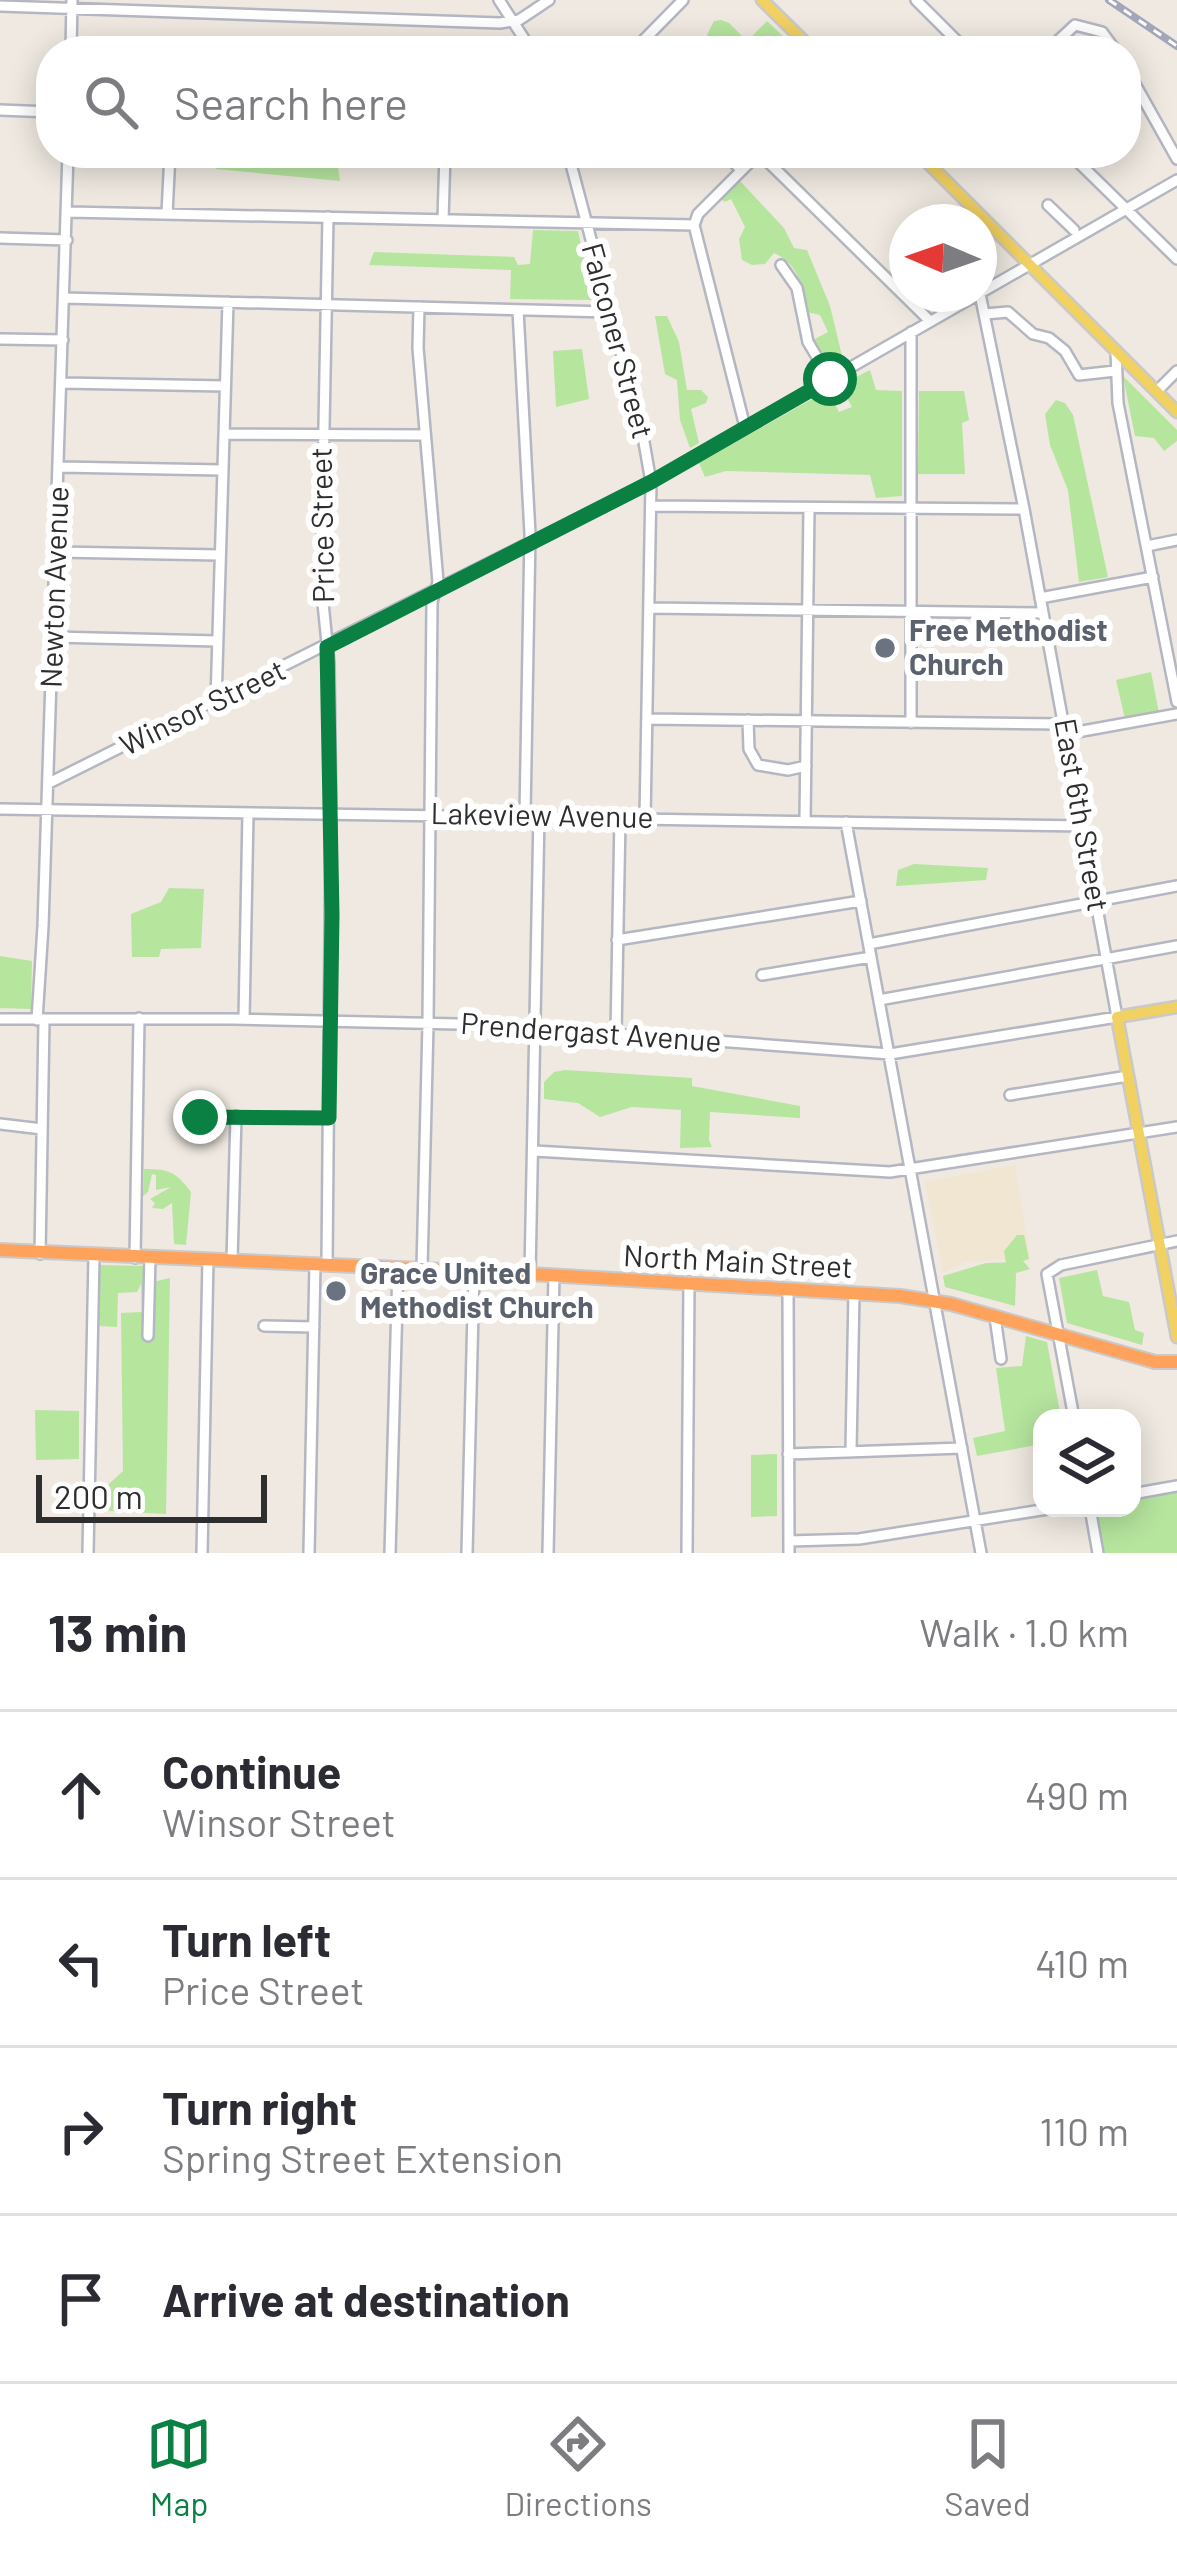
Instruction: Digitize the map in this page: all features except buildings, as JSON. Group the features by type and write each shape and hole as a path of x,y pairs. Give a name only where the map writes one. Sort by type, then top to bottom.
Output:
{"highway":[{"name":"North Main Street","path":"0,1250 530,1274 554,1282 689,1282 854,1293 935,1301 1141,1358 1177,1362"},
{"path":"1141,1358 1141,1363 1177,1371"}],"main road":[{"path":"762,0 799,36"},
{"path":"933,168 1177,412"},
{"name":"Prendergast Avenue","path":"1117,1017 1177,1007"},
{"name":"East 6th Street","path":"1117,1017 1177,1337"}],"street":[{"path":"499,0 522,36"},
{"path":"0,7 72,4 467,23 513,21 549,0"},
{"path":"647,36 682,0"},
{"path":"916,0 952,36"},
{"path":"71,36 72,4"},
{"path":"1061,36 1069,28 1092,27 1105,36"},
{"path":"1141,95 1177,159"},
{"path":"0,110 36,111"},
{"name":"Newton Avenue","path":"40,1253 40,1020 62,383 61,240 68,212 68,168"},
{"path":"167,214 169,168"},
{"path":"443,220 445,168"},
{"name":"Falconer Street","path":"572,168 651,482 645,819"},
{"path":"774,168 930,321"},
{"path":"1085,168 1177,259"},
{"path":"741,170 698,214 694,225 745,427"},
{"name":"Winsor Street","path":"997,285 1177,180"},
{"path":"1048,205 1074,230"},
{"path":"68,212 694,225"},
{"name":"Price Street","path":"309,1553 314,1327 331,1022 331,814 321,583 328,217"},
{"path":"0,238 61,240"},
{"path":"781,265 796,288 808,342 830,379"},
{"path":"64,298 610,311"},
{"path":"216,702 229,302"},
{"path":"419,307 424,435 438,582 428,814 422,1268"},
{"path":"518,310 530,544 526,815"},
{"name":"Winsor Street","path":"49,783 651,482 947,312"},
{"path":"986,314 1008,312 1033,334 1049,338 1069,355 1079,375 1115,371"},
{"name":"East 6th Street","path":"986,314 1069,731 1117,1017"},
{"path":"911,332 911,718"},
{"path":"0,339 63,340"},
{"path":"1116,351 1115,371 1177,702"},
{"path":"1156,392 1177,371"},
{"path":"62,383 225,386"},
{"path":"224,434 424,435"},
{"path":"59,467 222,470"},
{"path":"652,506 1024,509"},
{"path":"805,821 809,508"},
{"path":"1147,546 1177,540"},
{"path":"57,552 220,555"},
{"path":"1040,598 1153,577"},
{"path":"650,608 1043,614"},
{"path":"53,637 217,641"},
{"path":"648,719 911,718 1069,731 1177,714"},
{"path":"748,720 751,754 765,769 806,766"},
{"path":"733,754 751,754"},
{"name":"Lakeview Avenue","path":"0,808 47,813 539,815 1083,826"},
{"path":"244,1019 248,813"},
{"path":"530,1274 539,815"},
{"path":"616,1029 620,818"},
{"path":"846,822 981,1553"},
{"path":"869,944 1177,886"},
{"path":"617,940 861,901"},
{"path":"879,1000 1177,946"},
{"path":"762,975 872,958"},
{"name":"Prendergast Avenue","path":"0,1019 244,1019 616,1029 890,1054 1117,1017"},
{"path":"135,1258 140,1018"},
{"path":"1010,1095 1128,1076"},
{"path":"232,1260 236,1116"},
{"path":"200,1117 329,1118"},
{"path":"0,1124 42,1129"},
{"path":"535,1151 911,1171 1177,1127"},
{"path":"1072,1409 1047,1274 1061,1264 1177,1241"},
{"path":"88,1553 94,1256"},
{"path":"148,1336 151,1258"},
{"path":"202,1553 208,1259"},
{"path":"390,1553 398,1268"},
{"path":"467,1553 474,1271"},
{"path":"548,1553 554,1282"},
{"path":"687,1553 689,1282"},
{"path":"788,1288 789,1547 1033,1512"},
{"path":"851,1450 854,1293"},
{"path":"995,1317 1001,1359"},
{"path":"264,1326 314,1327"},
{"path":"788,1454 962,1448"},
{"path":"1141,1492 1177,1486"},
{"path":"1092,1517 1098,1553"}],"shaded area":[{"path":"1015,1165 1030,1258 966,1262 943,1273 925,1182"}],"green space":[{"path":"714,21 729,23 742,36 706,36"},
{"path":"767,21 783,36 752,36"},
{"path":"338,168 340,181 216,169"},
{"path":"740,181 784,228 794,248 807,250 830,306 843,360 830,366 813,340 828,332 820,315 807,312 798,277 789,263 774,253 765,264 742,260 739,239 745,227 731,199 721,199"},
{"path":"533,230 578,231 593,300 510,299 511,270 369,265 374,252 514,257 518,265 530,264"},
{"path":"655,316 667,316 679,342 687,390 701,390 708,397 706,403 691,409 699,443 690,448 680,420 677,380 665,374"},
{"path":"582,349 589,399 556,407 553,351"},
{"path":"870,370 876,390 902,391 902,496 876,498 870,475 726,471 705,477 699,463 828,390 839,412 852,407 840,385"},
{"path":"1123,376 1177,430 1177,441 1164,451 1154,438 1135,436"},
{"path":"919,391 964,391 969,420 962,423 965,474 918,474"},
{"path":"1056,400 1065,403 1073,415 1108,577 1079,582 1068,490 1050,445 1045,414"},
{"path":"1151,672 1159,713 1125,719 1116,680"},
{"path":"914,864 988,868 986,880 896,886 898,870"},
{"path":"169,888 204,889 201,948 161,949 159,957 132,957 131,914 161,902"},
{"path":"0,956 32,961 31,1009 0,1008"},
{"path":"554,1072 692,1078 692,1086 800,1106 800,1118 710,1112 712,1147 680,1148 681,1110 632,1107 600,1117 578,1103 544,1099 544,1082"},
{"path":"144,1169 171,1173 191,1192 186,1245 174,1244 172,1203 163,1209 152,1208 155,1203 150,1199 171,1187 156,1190 156,1175 152,1174 143,1196"},
{"path":"1017,1235 1024,1235 1029,1259 1023,1261 1030,1269 1016,1273 1015,1306 945,1287 943,1276 1006,1262 1004,1251"},
{"path":"99,1265 147,1266 148,1283 170,1278 166,1514 109,1511 108,1485 123,1471 121,1313 142,1312 141,1284 137,1292 118,1293 117,1327 98,1326"},
{"path":"1097,1270 1103,1296 1129,1302 1135,1330 1144,1333 1142,1345 1067,1323 1059,1278"},
{"path":"1026,1336 1047,1342 1059,1409 1033,1409 1033,1446 977,1456 973,1438 1005,1431 996,1368 1022,1366"},
{"path":"35,1410 79,1411 79,1459 36,1460"},
{"path":"777,1454 777,1516 751,1517 751,1455"},
{"path":"1177,1487 1177,1553 1105,1553 1098,1517 1141,1517 1141,1493"}],"railway":[{"path":"1109,0 1177,46"}],"place":[{"name":"Free Methodist Church","path":"885,648"},
{"name":"Grace United Methodist Church","path":"336,1291"}],"route":[{"path":"200,1117 329,1118 332,915 327,647 651,482 830,379"}]}
